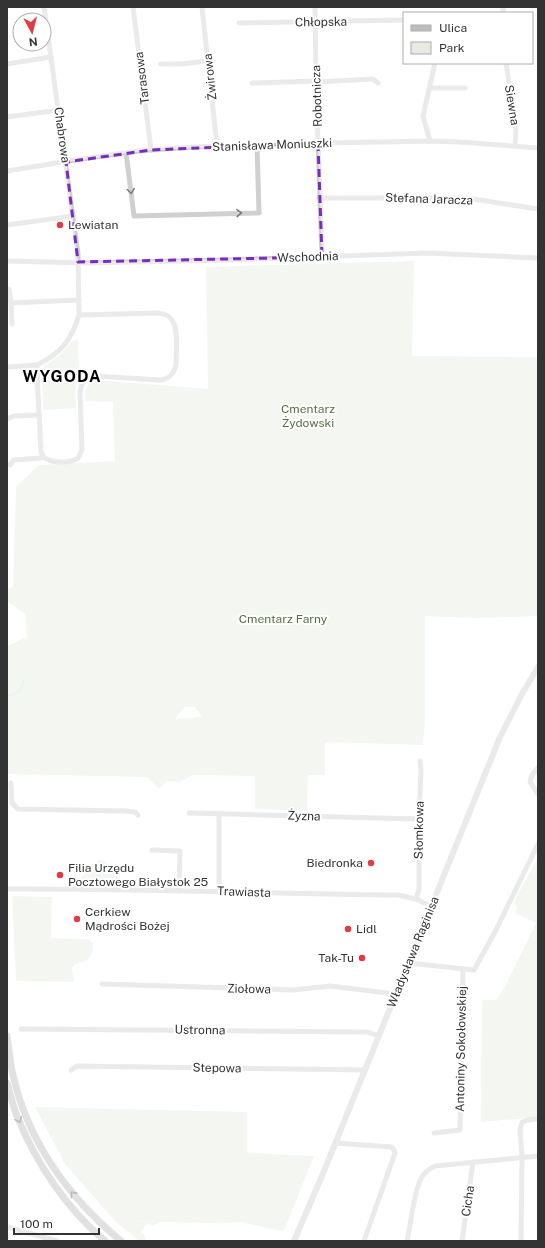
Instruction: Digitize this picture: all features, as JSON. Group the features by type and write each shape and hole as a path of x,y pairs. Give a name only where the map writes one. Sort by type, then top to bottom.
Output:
{"main road":[{"path":"7,1036 13,1074 18,1093 33,1132 41,1148 53,1167 79,1201 94,1217 121,1241"},
{"path":"7,1084 17,1115 29,1143 46,1172 70,1206 105,1241"}],"street":[{"name":"Chabrowa","path":"44,7 73,216 78,262 79,315"},
{"name":"Tarasowa","path":"133,7 150,150"},
{"name":"Żwirowa","path":"202,7 217,146"},
{"name":"Robotnicza","path":"315,7 319,198 322,256"},
{"name":"Chłopska","path":"239,23 403,20"},
{"path":"7,64 51,57"},
{"path":"161,64 181,64 208,61"},
{"path":"430,141 423,116 435,64"},
{"name":"Siewna","path":"506,64 516,128 515,146"},
{"path":"252,83 373,79 378,83"},
{"path":"430,88 464,88"},
{"path":"7,117 59,110"},
{"name":"Stanisława Moniuszki","path":"7,171 150,150 217,146 430,141 538,148"},
{"path":"126,153 134,216 259,213 257,145"},
{"name":"Stefana Jaracza","path":"319,198 467,198 538,209"},
{"path":"7,225 73,216"},
{"name":"Wschodnia","path":"7,261 78,262 428,253 538,258"},
{"path":"9,289 12,324"},
{"path":"11,303 79,300"},
{"path":"7,367 38,365 58,352 66,344 72,334 79,315 158,313 168,316 174,323 176,330 175,370 168,378 160,380 95,376 87,379 82,384 80,390 82,449 79,457 75,460 58,462 48,460 43,457 41,451 36,374 38,365"},
{"path":"7,419 14,416 39,415"},
{"path":"10,465 14,460 43,457"},
{"name":"Władysława Raginisa","path":"294,1241 409,963 500,737 538,667"},
{"name":"Słomkowa","path":"416,899 419,889 420,761"},
{"path":"538,768 532,775 530,782 538,794"},
{"path":"11,782 12,803 18,809 126,811 135,812 138,815"},
{"name":"Żyzna","path":"189,813 419,819"},
{"path":"219,892 220,814"},
{"path":"409,963 474,970 495,932 538,844"},
{"path":"152,850 180,850 179,891"},
{"name":"Trawiasta","path":"7,889 398,895 416,899 431,906"},
{"name":"Antoniny Sokołowskiej","path":"434,1133 460,1130 463,969"},
{"name":"Ziołowa","path":"102,984 293,990 330,986 396,994"},
{"name":"Ustronna","path":"21,1029 367,1032 379,1036"},
{"name":"Stepowa","path":"71,1070 77,1066 365,1070"},
{"path":"521,1241 522,1157 520,1130 522,1122 538,1119"},
{"path":"335,1142 392,1147 395,1153 364,1241"},
{"path":"407,1241 418,1184 424,1174 435,1166 538,1156"},
{"name":"Cicha","path":"462,1241 473,1162"},
{"path":"7,1227 57,1241"}],"highlighted area":[{"path":"318,143 322,257 78,262 66,162 151,150"}],"green space":[{"path":"414,261 412,356 538,357 538,616 475,618 425,616 425,720 423,745 325,742 325,775 308,775 307,811 255,809 255,776 193,775 180,782 167,781 159,789 147,777 7,774 7,646 27,637 25,614 7,601 7,589 13,587 16,487 39,465 115,461 113,402 85,401 86,388 96,380 208,389 206,267","holes":["184,707 195,707 202,717 175,719"]},
{"path":"73,340 78,340 79,381 75,391 76,408 43,410 42,370 45,365 59,356"},
{"path":"538,858 538,1117 481,1122 482,1000 496,1000 506,985 536,923 515,913 518,907 515,905 514,901"},
{"path":"99,860 104,861 125,882 122,884 80,882 80,879"},
{"path":"12,896 52,897 51,938 88,939 93,944 93,952 87,960 74,965 72,969 74,982 16,981"},
{"path":"35,1107 247,1112 247,1153 314,1156 284,1231 243,1222 211,1223 125,1221 159,1222 152,1226 148,1223 140,1232 145,1236 146,1241 139,1241 115,1221 65,1164"}],"waterway":[{"path":"7,696 20,691 24,680"}],"place":[{"name":"Lewiatan","path":"60,225"},
{"name":"Biedronka","path":"371,863"},
{"name":"Filia Urzędu Pocztowego Białystok 25","path":"60,875"},
{"name":"Cerkiew Mądrości Bożej","path":"77,919"},
{"name":"Lidl","path":"348,929"},
{"name":"Tak-Tu","path":"362,958"}],"district":[{"name":"WYGODA","path":"62,376"}],"park label":[{"name":"Cmentarz Żydowski","path":"308,416"},
{"name":"Cmentarz Farny","path":"283,619"}]}
